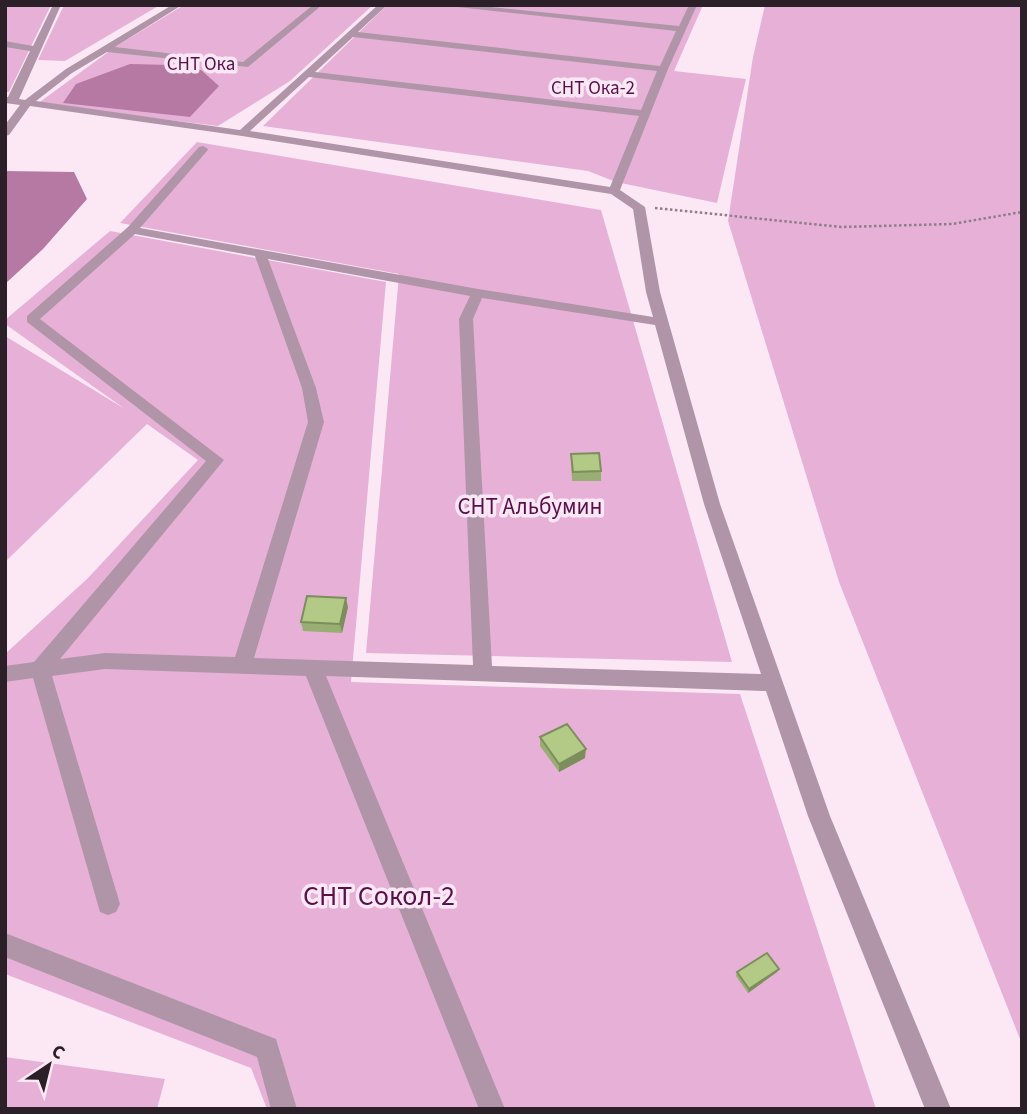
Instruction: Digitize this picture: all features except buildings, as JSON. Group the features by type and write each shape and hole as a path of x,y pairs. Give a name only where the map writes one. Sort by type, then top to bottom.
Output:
{"street":[{"path":"5,133 13,100 57,5"},
{"path":"13,100 164,5"},
{"path":"13,100 69,71 178,5"},
{"path":"106,49 245,65 318,5"},
{"path":"243,133 383,5"},
{"path":"443,5 682,29"},
{"path":"614,191 663,69 693,5"},
{"path":"353,34 663,69"},
{"path":"5,44 36,49"},
{"path":"309,74 646,114"},
{"path":"13,100 614,191 639,207 653,292 712,504 819,816 938,1109"},
{"path":"40,669 216,460 32,319 131,230 203,149"},
{"path":"131,230 478,293 661,322"},
{"path":"242,666 316,422 309,388 260,253"},
{"path":"478,293 466,319 483,674"},
{"path":"5,674 105,661 774,683"},
{"path":"313,668 492,1109"},
{"path":"40,669 108,904"},
{"path":"5,945 267,1048 284,1109"}],"path":[{"path":"639,207 841,228 952,224 1022,212"}],"green space":[{"path":"5,5 51,5 9,92 5,92"},
{"path":"64,5 160,5 65,61 38,60"},
{"name":"СНТ Ока","path":"184,5 373,5 290,81 218,126 37,104 115,47"},
{"name":"СНТ Ока-2","path":"387,5 703,5 674,71 746,79 717,203 616,182 588,171 263,126"},
{"path":"765,5 1022,5 1022,1044 839,582 728,221 753,57"},
{"name":"СНТ Альбумин","path":"197,142 601,210 732,662 366,653 399,274 120,223"},
{"name":"СНТ Сокол-2","path":"110,231 386,282 351,682 740,694 876,1109 267,1109 251,1068 5,974 5,654 88,578 198,460 147,424 5,562 5,336 125,409 5,324 5,320"},
{"path":"5,1057 165,1079 157,1109 5,1109"}],"shaded area":[{"path":"130,64 172,65 201,70 219,86 190,117 63,103 76,84"},
{"path":"5,171 74,172 87,199 43,249 5,284"}]}
